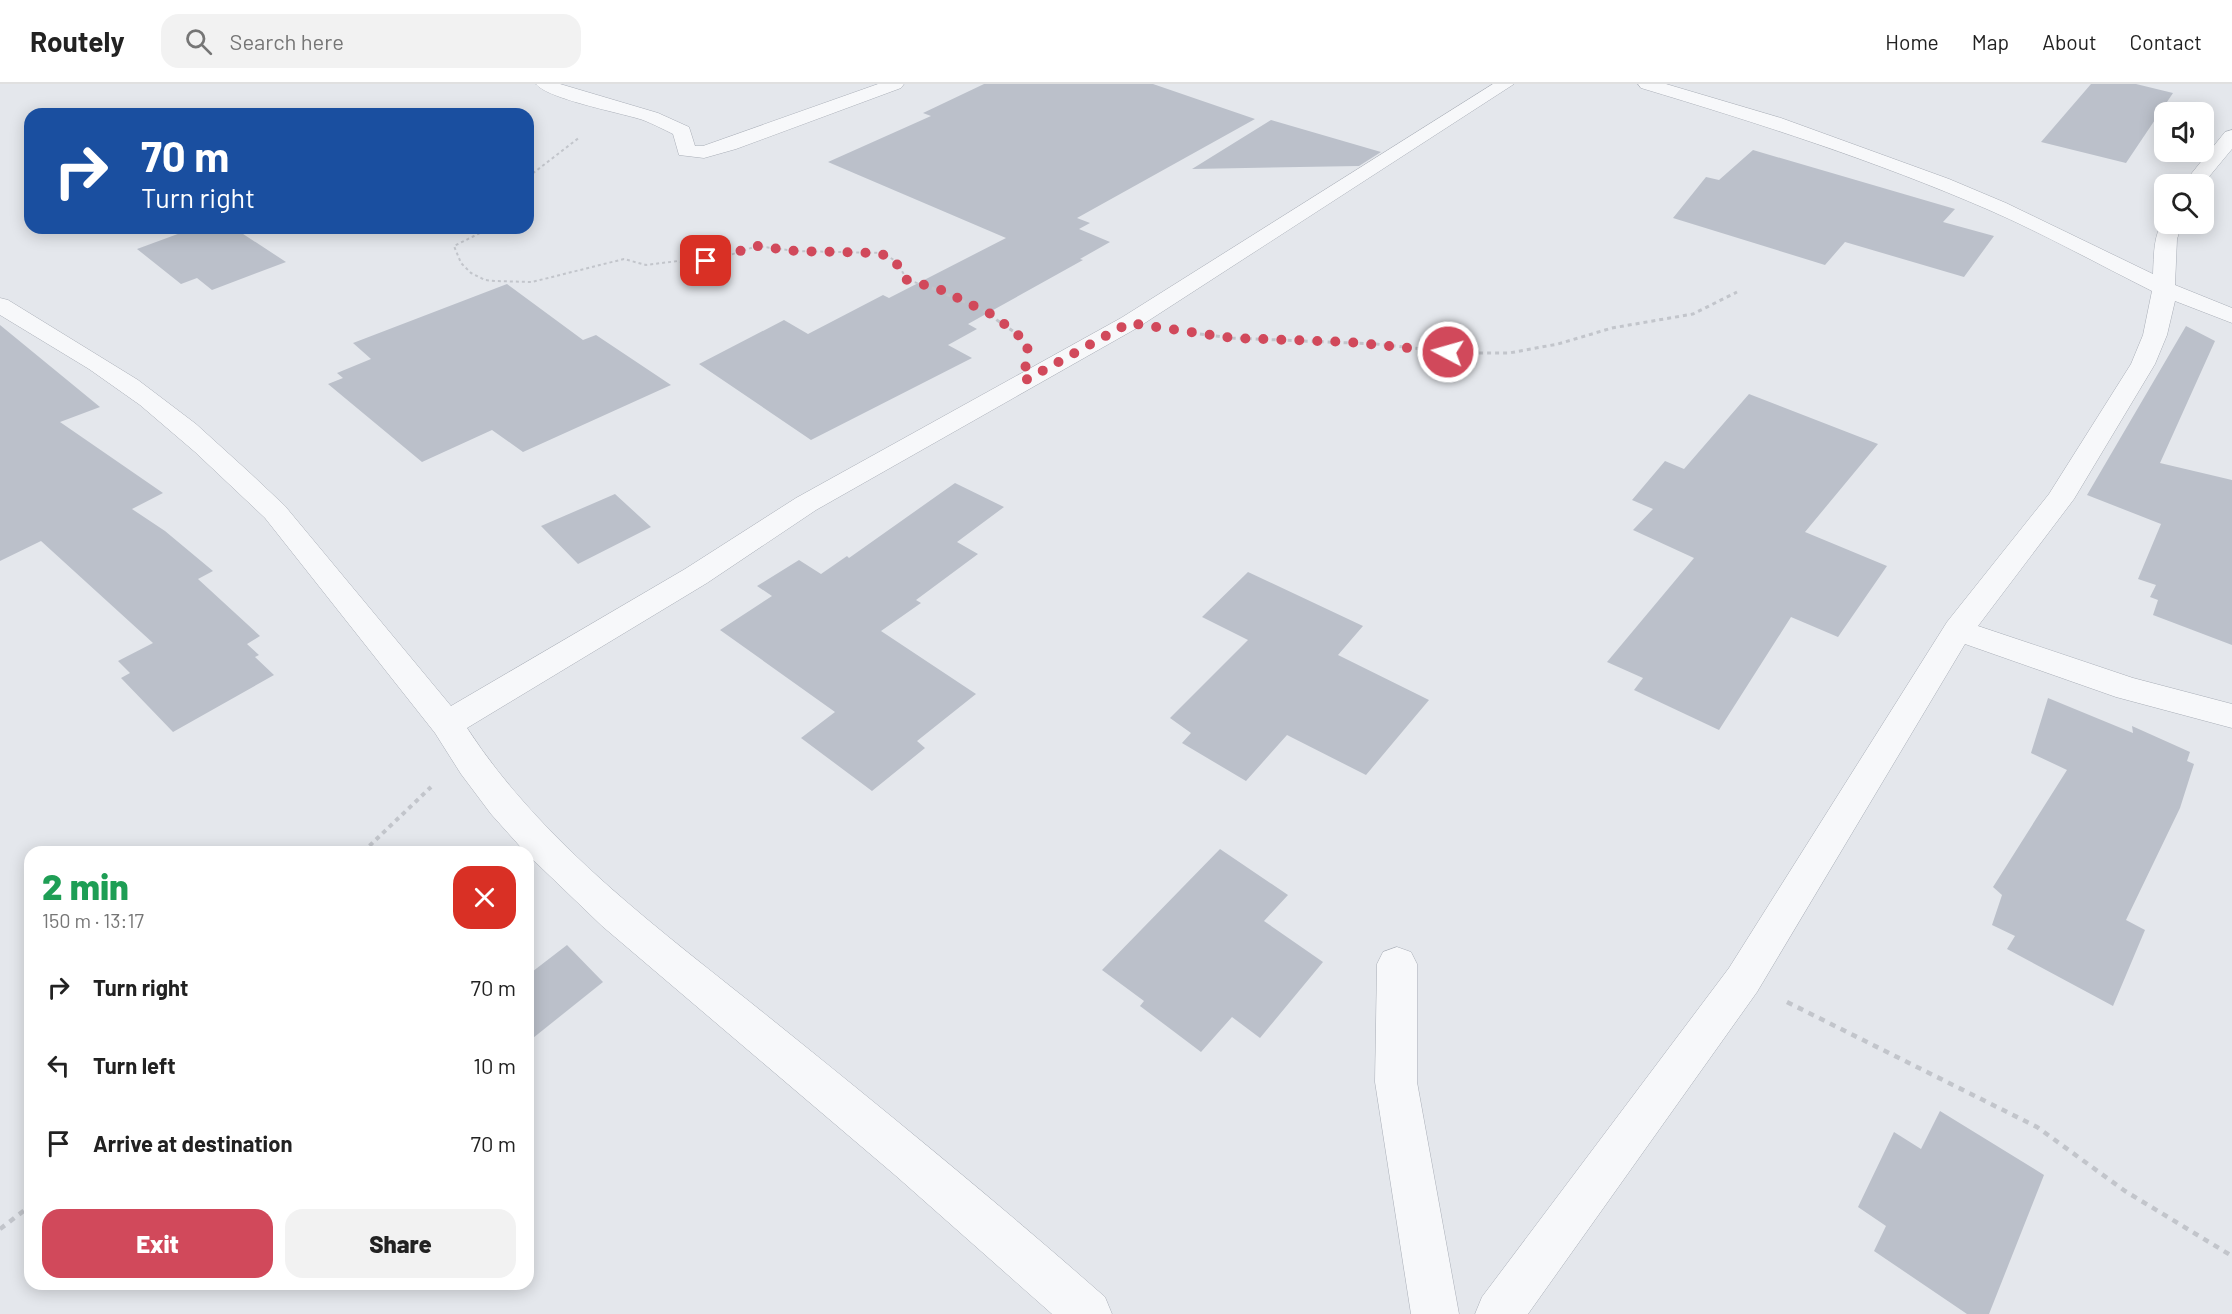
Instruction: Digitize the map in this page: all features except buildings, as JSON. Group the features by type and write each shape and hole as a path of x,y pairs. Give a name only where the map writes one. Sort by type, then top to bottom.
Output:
{"street":[{"path":"545,84 563,92 651,117 682,130 686,150 704,152 785,126 895,84"},
{"path":"447,724 696,576 806,504 1129,323 1504,84"},
{"path":"1647,84 1755,116 1942,183 1999,207 2163,288 2232,316"},
{"path":"2201,174 2232,136"},
{"path":"1499,1314 1743,980 1958,630 2060,499 2143,364 2160,315 2168,234"},
{"path":"0,304 127,384 189,430 275,512 447,724 465,755 520,822 651,945 1000,1234 1088,1314"},
{"path":"1958,630 2050,664 2177,704 2232,716"},
{"path":"1397,964 1396,1082 1436,1314"}],"path":[{"path":"534,172 561,149 589,130 600,101"},
{"path":"478,234 454,246 461,263 471,273 485,280 532,282 560,277 624,259 646,265 678,261 690,265 718,259 757,246 795,251 883,253 897,262 907,280 939,289 993,315 1028,343 1024,381"},
{"path":"1129,323 1232,338 1376,344 1461,353 1509,353 1567,341 1612,328 1693,314 1737,292"},
{"path":"369,846 465,755"},
{"path":"1743,980 2037,1126 2125,1191 2232,1256"},
{"path":"0,1229 24,1211"}],"route":[{"path":"706,261 757,246 795,251 883,253 897,262 907,280 939,289 993,315 1028,343 1024,381 1129,323 1232,338 1349,342 1448,352"}]}
